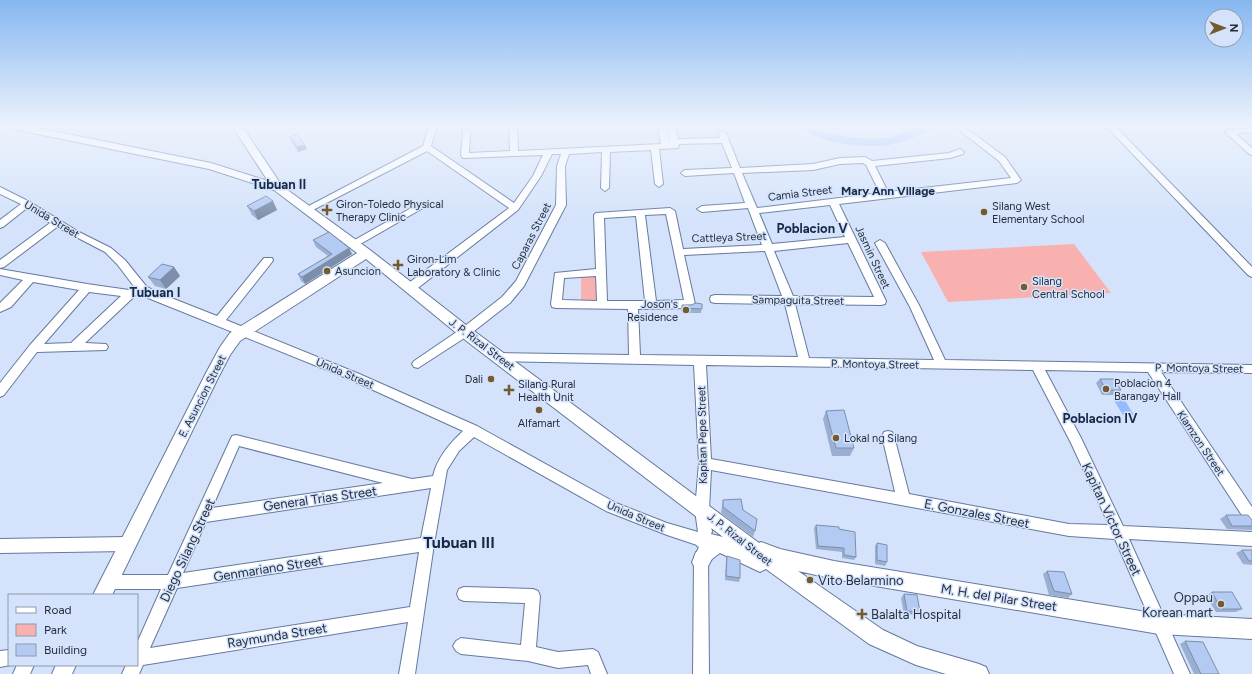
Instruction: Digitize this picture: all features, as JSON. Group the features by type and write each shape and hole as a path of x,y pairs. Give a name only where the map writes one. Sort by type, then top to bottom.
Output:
{"main road":[{"name":"J. P. Rizal Street","path":"169,157 211,166 278,188 366,253 497,357 748,546 876,637 916,655 979,674"},
{"path":"258,157 278,188"},
{"name":"E. Asuncion Street","path":"105,589 225,350 235,337 366,253"},
{"path":"704,536 720,545 790,577"},
{"path":"701,562 708,550 714,546 720,545"},
{"name":"M. H. del Pilar Street","path":"748,546 780,558 834,570 1159,624 1252,629"}],"street":[{"path":"308,209 407,157"},
{"path":"442,157 515,208"},
{"path":"410,288 515,208 537,176 546,157"},
{"name":"Caparas Street","path":"418,364 466,332 506,300 520,283 561,205 561,166 564,157"},
{"path":"605,188 606,157"},
{"path":"656,157 660,184"},
{"path":"732,157 789,300 805,363"},
{"path":"870,164 928,157"},
{"name":"Camia Street","path":"702,209 753,208 833,201 957,189 1017,180 1000,157"},
{"path":"1140,157 1252,273"},
{"path":"685,174 812,167 857,159 865,160 870,164 885,195"},
{"name":"Unida Street","path":"0,190 27,204 56,223 108,250 121,262 142,289 152,295 353,376 473,430 612,507 667,530 704,536"},
{"name":"Jasmin Street","path":"833,201 881,301"},
{"path":"0,225 27,204"},
{"path":"354,244 420,206"},
{"path":"601,272 560,274 556,304 602,305 690,304 670,211 599,215 601,272 602,305"},
{"path":"640,213 651,305"},
{"path":"0,265 56,223"},
{"name":"Cattleya Street","path":"679,252 768,248 852,239"},
{"path":"880,243 914,307 942,365"},
{"path":"219,321 268,260"},
{"path":"0,272 87,288 130,294"},
{"path":"0,308 6,304 31,277"},
{"path":"1,390 34,348 87,288"},
{"path":"73,348 130,294 142,289"},
{"name":"Sampaguita Street","path":"715,299 881,301"},
{"path":"633,305 635,360"},
{"path":"34,348 102,347"},
{"name":"P. Montoya Street","path":"497,357 1252,369"},
{"name":"Kapitan Pepe Street","path":"700,360 705,462 702,510 704,536"},
{"name":"Kapitan Victor Street","path":"1037,366 1061,410 1182,674"},
{"name":"Kiamzon Street","path":"1150,367 1252,519"},
{"path":"407,674 427,544 441,468 448,456 473,430"},
{"path":"888,436 903,499"},
{"name":"Diego Silang Street","path":"138,657 236,440 412,485"},
{"name":"E. Gonzales Street","path":"705,462 1069,530 1119,534 1252,539"},
{"name":"General Trias Street","path":"202,516 438,481"},
{"path":"702,674 701,562 704,536 709,525 716,524 723,527"},
{"path":"0,546 127,544"},
{"name":"Genmariano Street","path":"105,589 172,582 427,544"},
{"path":"464,594 533,596 528,653"},
{"name":"Raymunda Street","path":"138,661 417,613"},
{"path":"461,646 528,653 558,660 593,657 599,674"}],"green space":[{"path":"1074,244 1111,293 948,302 921,252"},
{"path":"581,275 597,275 598,301 581,301"}],"water":[{"path":"1113,399 1124,399 1134,415 1123,415"}],"building":[{"path":"266,196 273,201 254,211 247,206"},
{"path":"329,232 349,248 302,277 298,274 332,254 313,240"},
{"path":"162,264 174,267 160,280 148,277"},
{"path":"696,303 702,304 702,309 682,308 682,305 691,305"},
{"path":"1100,379 1114,379 1121,390 1106,390"},
{"path":"844,410 854,448 836,448 826,411"},
{"path":"741,499 743,510 757,519 755,531 723,507 723,500"},
{"path":"1226,515 1248,515 1252,520 1252,526 1232,526"},
{"path":"816,525 839,527 839,529 855,532 856,557 844,555 844,548 818,546"},
{"path":"877,543 887,545 887,562 877,560"},
{"path":"1242,550 1252,550 1252,561 1249,561"},
{"path":"727,556 740,560 740,578 726,576"},
{"path":"1047,571 1064,572 1072,594 1054,591"},
{"path":"1212,592 1232,592 1242,609 1221,609"},
{"path":"904,594 917,595 920,612 907,611"},
{"path":"1185,641 1203,642 1219,674 1201,674"}],"place":[{"name":"Giron-Toledo Physical Therapy Clinic","path":"327,210"},
{"name":"Silang West Elementary School","path":"984,212"},
{"name":"Giron-Lim Laboratory & Clinic","path":"398,265"},
{"name":"Asuncion","path":"327,271"},
{"name":"Silang Central School","path":"1024,287"},
{"name":"Joson's Residence","path":"686,310"},
{"name":"Dali","path":"491,379"},
{"name":"Poblacion 4 Barangay Hall","path":"1106,389"},
{"name":"Silang Rural Health Unit","path":"509,390"},
{"name":"Alfamart","path":"539,410"},
{"name":"Lokal ng Silang","path":"836,438"},
{"name":"Vito Belarmino","path":"810,580"},
{"name":"Oppau Korean mart","path":"1221,604"},
{"name":"Balalta Hospital","path":"862,614"}],"district":[{"name":"Tubuan II","path":"279,184"},
{"name":"Mary Ann Village","path":"888,191"},
{"name":"Poblacion V","path":"812,228"},
{"name":"Tubuan I","path":"155,292"},
{"name":"Poblacion IV","path":"1100,418"},
{"name":"Tubuan III","path":"459,542"}]}
